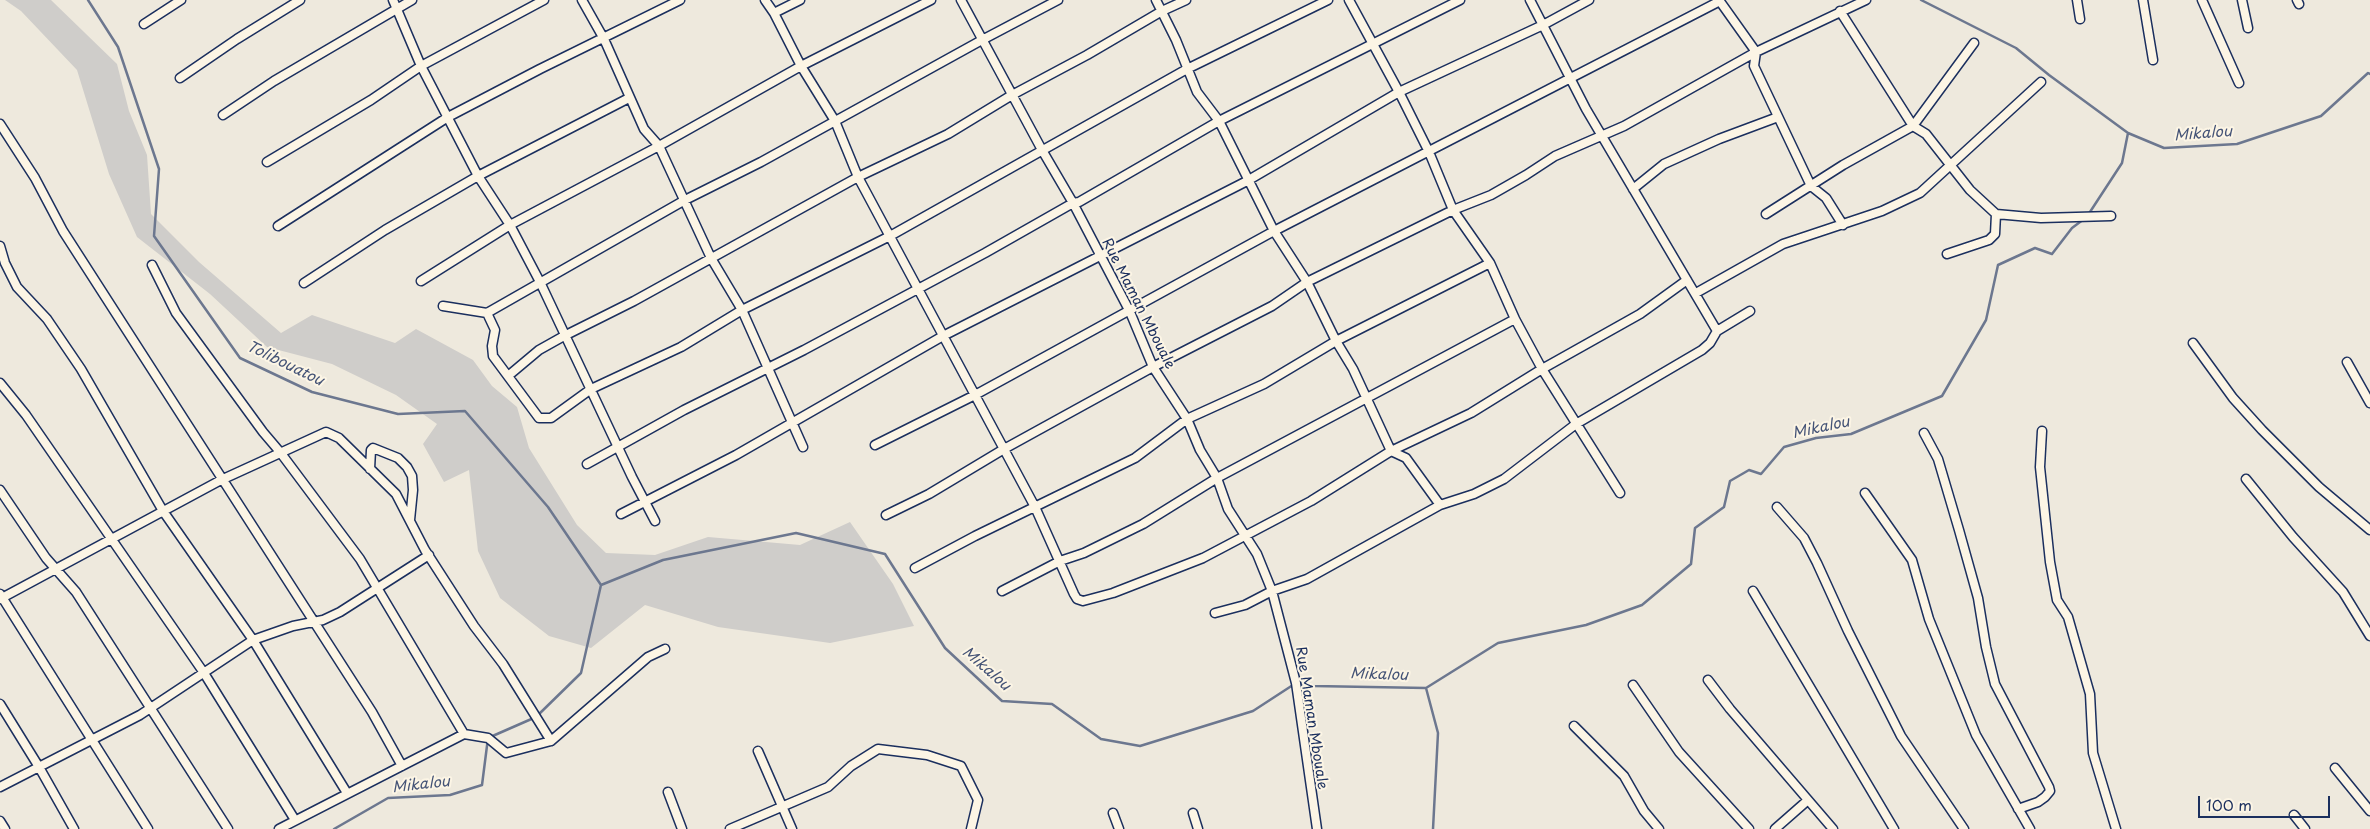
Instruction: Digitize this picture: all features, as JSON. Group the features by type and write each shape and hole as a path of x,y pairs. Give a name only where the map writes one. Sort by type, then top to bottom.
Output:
{"street":[{"path":"144,24 181,0"},
{"path":"180,78 237,39 300,0"},
{"path":"393,0 420,66 478,176 510,225 540,282 644,502 655,520"},
{"path":"223,115 274,81 412,0"},
{"path":"267,162 371,100 420,66 544,0"},
{"path":"582,0 604,39 644,129 659,146 711,258 742,310 803,447"},
{"path":"278,226 448,117 680,0"},
{"path":"765,0 774,13 801,66 835,121 858,177 1036,507 1074,594 1077,599 1083,601 1113,593 1203,558 1311,500 1391,451 1471,413 1542,369 1640,314 1686,280"},
{"path":"774,13 800,0"},
{"path":"421,281 510,225 659,146 801,66 931,0"},
{"name":"Rue Maman Mbouale","path":"961,0 1042,150 1073,203 1100,258 1130,312 1153,367 1187,418 1200,450 1217,478 1228,509 1257,554 1272,591 1296,683 1317,829"},
{"path":"443,306 487,313 685,200 761,162 1058,0"},
{"path":"1156,0 1176,40 1197,92 1219,121 1274,231 1307,282 1366,397 1391,451 1406,458 1440,506"},
{"path":"508,376 539,350 564,336 634,301 858,177 948,134 1012,95 1088,55 1162,11 1186,0"},
{"path":"487,313 495,330 492,346 493,356 539,418 543,420 551,418 592,389 681,347 742,310 890,236 1187,69 1328,0"},
{"path":"1349,0 1400,92 1429,152 1453,210 1490,263 1515,319 1542,369 1620,493"},
{"path":"587,464 684,410 985,253 1073,203 1079,202 1219,121 1460,0"},
{"path":"1530,0 1602,137 1717,331"},
{"path":"621,514 709,470 943,336 1100,258 1248,181 1400,92 1543,25 1589,0"},
{"path":"875,445 975,395 1130,312 1274,231 1719,0 1756,52 1754,66 1811,186 1826,198 1843,225"},
{"path":"886,515 929,494 1004,449 1153,367 1272,306 1307,282 1453,210 1491,195 1526,176 1555,156 1602,137 1756,52 1866,0"},
{"path":"2077,0 2080,19"},
{"path":"2143,0 2153,60"},
{"path":"2202,0 2239,83"},
{"path":"2242,0 2248,28"},
{"path":"1840,11 1913,126 1926,134 1970,190 1996,214 2042,218 2111,216"},
{"path":"1766,214 1843,165 1913,126 1974,43"},
{"path":"1696,293 1783,244 1890,208 1920,193 2041,82"},
{"path":"304,283 385,230 478,176 629,98"},
{"path":"1633,189 1664,164 1719,139 1778,117"},
{"path":"0,124 35,178 63,231 221,480 372,712 402,766"},
{"path":"1947,254 1989,240 1995,234 1996,214"},
{"path":"0,246 5,263 17,287 47,319 81,369 163,511 253,640 347,793"},
{"path":"915,568 975,536 1135,458 1187,418 1264,384 1336,341 1490,263"},
{"path":"152,265 176,313 263,432 360,559 379,588 464,734"},
{"path":"1215,613 1245,605 1272,591 1307,579 1440,506 1474,494 1504,479 1576,424 1702,350 1710,343 1717,331 1750,311"},
{"path":"1002,591 1060,561 1084,553 1142,524 1217,478 1515,319"},
{"path":"2193,343 2232,398 2262,430 2319,487 2370,530"},
{"path":"2347,362 2370,403"},
{"path":"2,388 26,415 110,540 204,673 295,820"},
{"path":"2042,431 2040,467 2050,562 2057,600 2068,617 2090,694 2093,753 2116,829"},
{"path":"148,829 1,597 221,480 326,432 339,438 396,494 429,555 474,626 503,664 551,741"},
{"path":"1924,433 1938,459 1959,530 1978,598 1995,684 2049,787 2048,795 2045,798 2018,809"},
{"path":"370,469 371,450 373,448 398,458 407,467 412,476 413,490 410,520"},
{"path":"2246,478 2293,537 2343,592 2370,636"},
{"path":"0,490 46,558 76,592 228,829"},
{"path":"1865,493 1912,560 1929,619 1972,727 2030,829"},
{"path":"1777,507 1804,538 1901,736 1964,829"},
{"path":"0,787 150,708 253,640 294,626 314,623 340,612 429,555"},
{"path":"1754,591 1894,829"},
{"path":"279,829 464,734 488,738 506,753 551,741 648,657 665,648"},
{"path":"1708,680 1730,709 1834,829"},
{"path":"1633,685 1679,752 1749,829"},
{"path":"0,704 74,829"},
{"path":"1574,726 1624,776 1644,811 1659,829"},
{"path":"730,829 828,787 851,766 878,749 927,755 961,766 978,800 971,829"},
{"path":"758,751 792,829"},
{"path":"2335,768 2370,812"},
{"path":"668,792 682,829"},
{"path":"1775,829 1808,800"},
{"path":"1113,812 1119,829"},
{"path":"1193,813 1198,829"},
{"path":"2294,815 2305,829"},
{"path":"0,821 5,829"}],"shaded area":[{"path":"5,0 51,0 117,64 129,111 147,155 151,214 199,262 281,333 312,315 395,343 416,329 473,360 492,386 517,407 529,448 577,525 606,553 655,555 708,537 800,545 850,522 893,584 914,626 830,643 718,627 645,605 591,648 549,636 500,598 478,551 469,470 444,482 423,444 437,424 396,395 332,364 267,347 210,294 137,237 109,174 77,70 21,11"}],"waterway":[{"name":"Tolibouatou","path":"88,0 118,47 159,169 154,236 240,358 312,392 398,414 465,411 548,507 601,585"},
{"path":"1921,0 2016,48 2049,75 2128,133"},
{"name":"Mikalou","path":"2088,215 2122,163 2128,133 2164,148 2237,144 2321,116 2368,73 2370,74"},
{"name":"Mikalou","path":"601,585 663,560 796,533 885,554 945,648 1002,701 1052,704 1101,739 1140,746 1253,711 1296,683 1314,686 1426,688 1498,643 1586,625 1642,605 1691,564 1695,528 1724,507 1730,481 1749,470 1761,474 1784,447 1816,438 1851,434 1942,396 1986,320 1998,265 2035,248 2052,254 2072,228 2084,219"},
{"name":"Mikalou","path":"334,829 388,798 450,795 482,785 488,738 536,717 581,673 601,585"},
{"path":"1426,688 1438,733 1433,829"}]}
